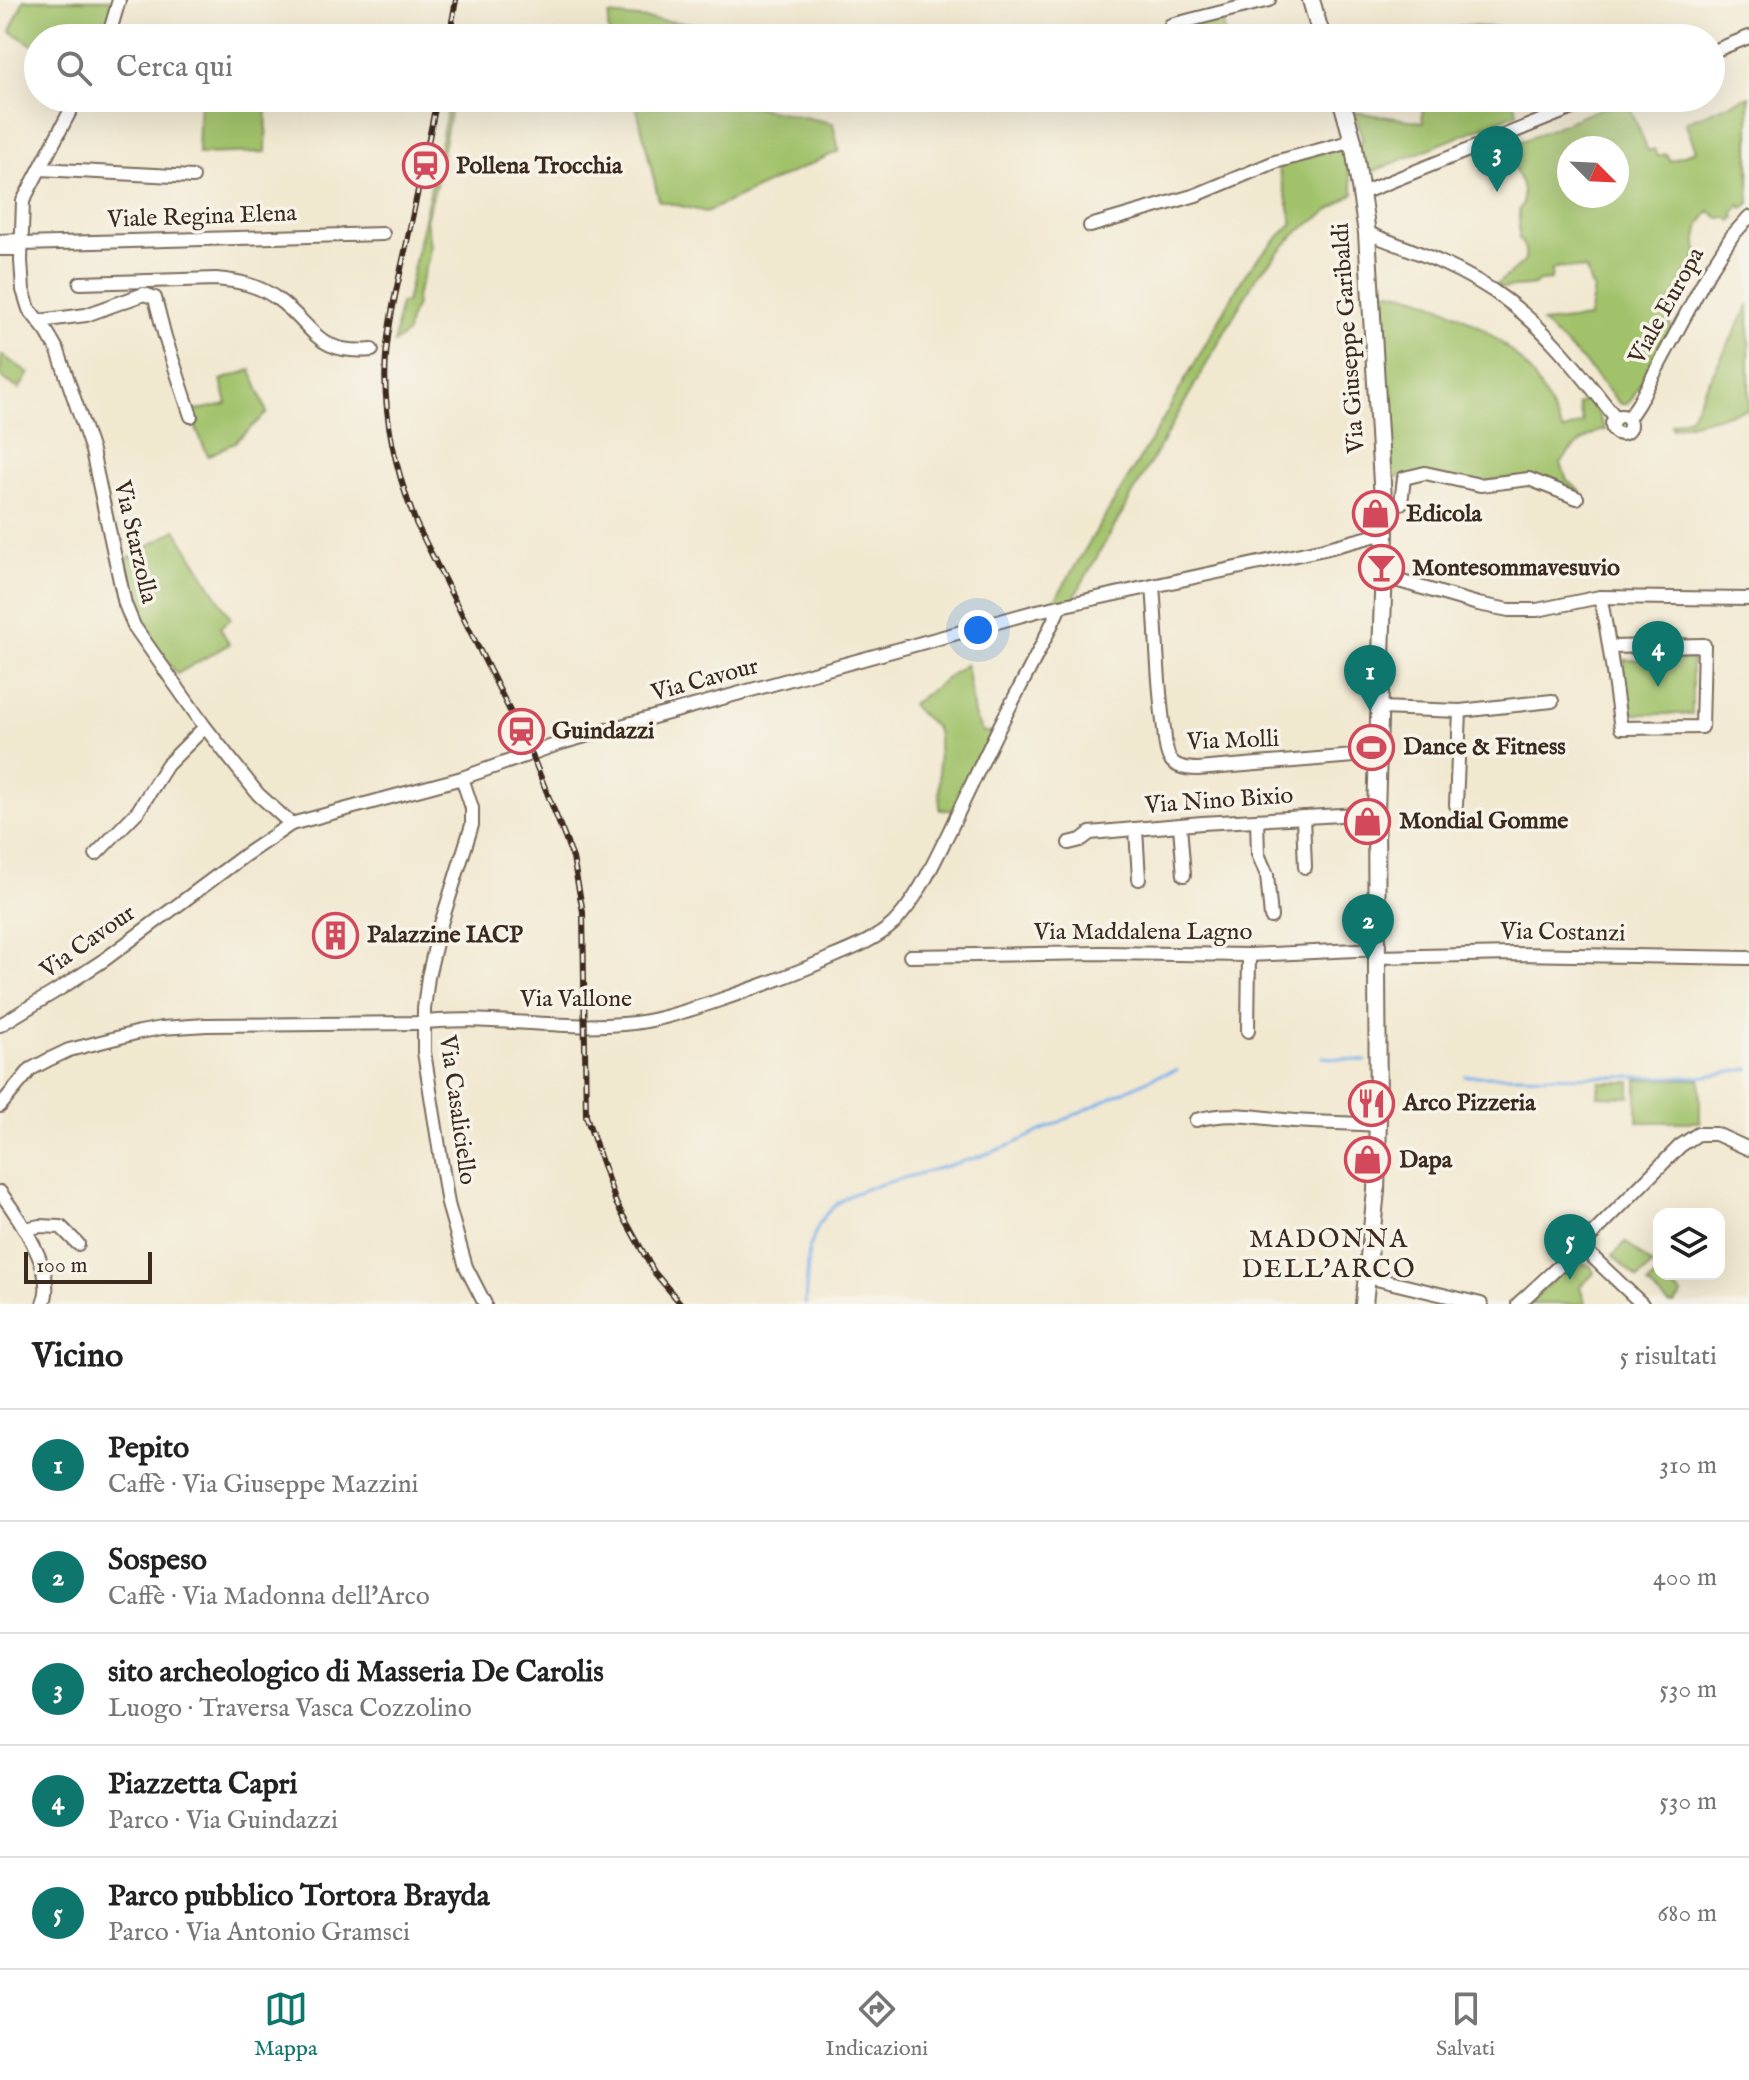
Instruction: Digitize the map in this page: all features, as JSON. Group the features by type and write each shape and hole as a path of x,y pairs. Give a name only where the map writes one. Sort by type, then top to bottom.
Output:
{"main road":[{"path":"1311,0 1318,24"},
{"name":"Via Giuseppe Garibaldi","path":"1345,112 1353,141 1367,233 1385,533 1376,813 1378,1125 1376,1191 1364,1304"}],"street":[{"path":"112,24 119,0"},
{"path":"1175,24 1269,0"},
{"path":"1725,46 1749,37"},
{"name":"Via Starzolla","path":"70,112 23,201 23,290 29,309 58,351 92,451 129,614 205,727 258,794 291,824"},
{"path":"1362,193 1562,112"},
{"path":"1090,226 1186,198 1275,162 1353,141"},
{"path":"40,169 193,177"},
{"name":"Viale Europa","path":"1367,233 1469,276 1507,301 1550,339 1622,418 1638,404 1708,273 1732,236 1749,217"},
{"name":"Viale Regina Elena","path":"22,244 383,234"},
{"path":"0,241 22,244"},
{"path":"0,249 22,244"},
{"path":"144,280 144,294"},
{"path":"80,283 238,281 257,286 286,305 325,343 353,352 372,350"},
{"path":"39,321 86,315 144,294 155,298 191,416"},
{"path":"1401,503 1404,478 1425,473 1480,485 1529,479 1577,498"},
{"name":"Via Cavour","path":"0,1025 104,960 291,824 462,778 561,743 1060,606 1385,533"},
{"path":"1385,577 1509,610 1537,610 1600,597 1749,599"},
{"name":"Via Molli","path":"1153,586 1163,723 1167,751 1176,765 1198,769 1378,754"},
{"path":"1600,597 1621,728 1702,727 1704,645 1610,647"},
{"name":"Via Vallone","path":"0,1106 31,1069 50,1059 69,1050 162,1028 436,1021 597,1025 645,1021 684,1012 795,974 877,935 910,904 934,863 1060,606"},
{"path":"1380,708 1460,711 1552,701"},
{"path":"1456,805 1460,711"},
{"path":"96,854 138,811 167,765 205,727"},
{"name":"Via Casaliciello","path":"462,778 472,808 472,825 439,930 428,977 424,1052 448,1204 466,1267 485,1304"},
{"name":"Via Nino Bixio","path":"1069,843 1081,840 1090,833 1376,813"},
{"path":"1303,817 1305,867"},
{"path":"1257,820 1258,854 1267,875 1271,917"},
{"path":"1180,826 1184,875"},
{"path":"1136,829 1139,879"},
{"name":"Via Maddalena Lagno","path":"910,956 1377,953"},
{"name":"Via Costanzi","path":"1377,953 1749,958"},
{"path":"1248,1031 1249,955"},
{"path":"1196,1120 1236,1113 1275,1119 1378,1125"},
{"path":"1518,1304 1581,1246 1680,1146 1698,1134 1716,1134 1749,1149"},
{"path":"0,1192 24,1229 44,1271 48,1290 43,1304"},
{"path":"24,1229 61,1227 78,1244"},
{"path":"1581,1246 1642,1304"},
{"path":"1368,1277 1481,1304"}],"green space":[{"path":"24,0 114,0 107,24 24,24 24,40 10,31"},
{"path":"609,15 694,24 608,24"},
{"path":"1222,16 1223,24 1194,24"},
{"path":"1749,96 1749,203 1743,208 1740,205 1732,221 1726,217 1719,218 1710,211 1700,224 1697,256 1666,310 1672,327 1631,400 1620,404 1583,361 1542,323 1589,318 1594,288 1586,269 1559,267 1552,270 1551,280 1539,281 1534,285 1500,288 1496,285 1524,262 1525,256 1519,239 1519,210 1523,204 1523,191 1505,148 1592,112 1632,112 1648,151 1654,149 1657,156 1666,154 1670,161 1696,150 1685,122 1710,112 1725,112 1725,106"},
{"path":"200,112 267,112 266,152 198,154"},
{"path":"447,112 450,112 426,220 430,246 428,260 407,333 394,343 400,303 406,303"},
{"path":"638,112 779,112 833,123 839,151 706,212 659,201"},
{"path":"1354,112 1423,122 1422,112 1517,113 1364,175 1358,142 1363,140"},
{"path":"1343,147 1354,193 1295,234 1256,277 1073,599 1053,603 1157,430 1244,276 1293,223 1279,165"},
{"path":"1377,289 1438,305 1477,325 1511,351 1531,373 1563,431 1583,423 1578,404 1588,399 1605,430 1580,442 1561,463 1567,481 1581,491 1575,493 1533,477 1476,482 1401,476 1391,479"},
{"path":"1749,305 1749,409 1672,428 1671,424 1690,417"},
{"path":"2,355 29,373 19,389 0,376"},
{"path":"251,370 267,413 235,442 208,456 195,426 198,424 193,411 227,404 221,380"},
{"path":"176,530 231,619 220,627 229,644 177,674 149,639 132,608 123,561"},
{"path":"1692,659 1692,714 1624,714 1624,660"},
{"path":"966,664 974,715 982,732 992,732 954,811 940,809 936,728 911,705"},
{"path":"1637,1079 1700,1079 1700,1122 1637,1122"},
{"path":"1599,1082 1630,1082 1630,1097 1598,1096"},
{"path":"1626,1242 1652,1265 1638,1279 1613,1256"},
{"path":"1579,1262 1591,1266 1594,1273 1580,1287 1586,1304 1529,1304 1567,1267"},
{"path":"1653,1279 1666,1280 1682,1295 1674,1304 1669,1304 1648,1285"}],"waterway":[{"path":"1322,1057 1366,1061"},
{"path":"1465,1076 1700,1077 1749,1069"},
{"path":"805,1304 809,1249 819,1224 827,1213 850,1195 1011,1145 1154,1077 1177,1070"}],"railway":[{"path":"452,24 456,0"},
{"path":"434,112 387,341 386,399 392,441 416,523 532,755 573,858 583,912 586,1116 616,1203 654,1272 681,1304"}],"place":[{"name":"Pollena Trocchia","path":"425,166"},
{"name":"sito archeologico di Masseria De Carolis","path":"1497,192"},
{"name":"Edicola","path":"1375,514"},
{"name":"Montesommavesuvio","path":"1381,568"},
{"name":"Piazzetta Capri","path":"1658,687"},
{"name":"Pepito","path":"1370,711"},
{"name":"Guindazzi","path":"521,731"},
{"name":"Dance & Fitness","path":"1372,747"},
{"name":"Mondial Gomme","path":"1368,821"},
{"name":"Palazzine IACP","path":"336,935"},
{"name":"Sospeso","path":"1368,960"},
{"name":"Arco Pizzeria","path":"1372,1103"},
{"name":"Dapa","path":"1368,1160"},
{"name":"Parco pubblico Tortora Brayda","path":"1570,1280"}],"district":[{"name":"MADONNA DELL'ARCO","path":"1329,1254"}]}
